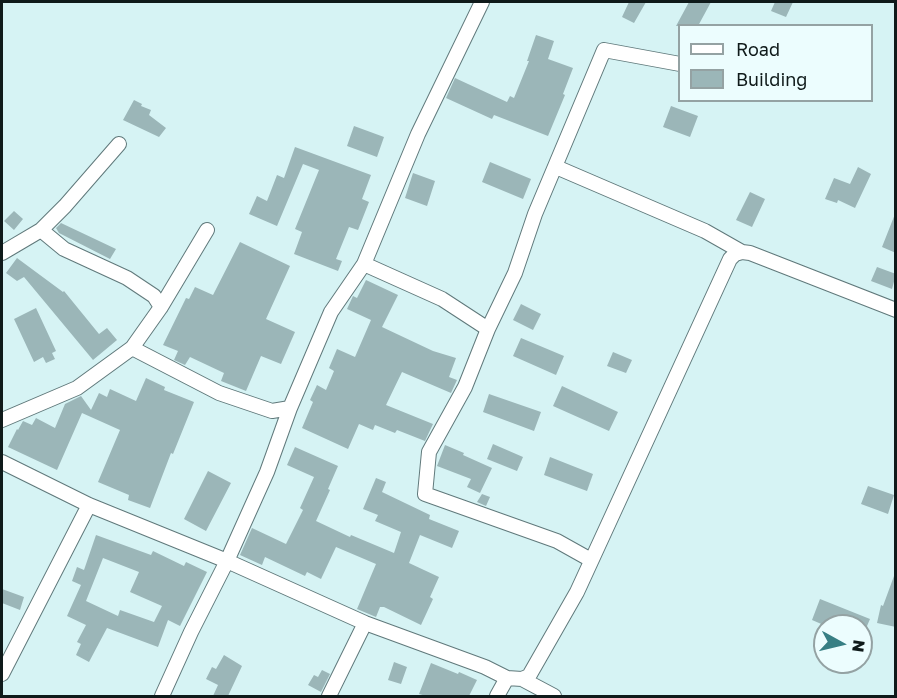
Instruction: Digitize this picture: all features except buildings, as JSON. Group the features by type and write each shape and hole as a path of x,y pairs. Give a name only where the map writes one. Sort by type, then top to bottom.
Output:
{"street":[{"path":"162,696 196,622 228,561 267,472 281,430 331,312 364,264 418,134 482,2"},
{"path":"591,560 557,542 425,494 429,452 465,387 488,329 515,273 535,214 604,50 678,64"},
{"path":"2,253 41,230 119,144"},
{"path":"556,167 705,231 742,252 896,310"},
{"path":"41,230 64,249 136,284 154,296 161,307"},
{"path":"2,420 77,388 132,348 161,307 207,230"},
{"path":"522,679 529,675 572,602 730,259 742,252"},
{"path":"364,264 442,299 488,329"},
{"path":"132,348 219,393 272,411 290,408"},
{"path":"272,411 281,430"},
{"path":"2,462 89,505 228,561 366,623 485,667 507,678 522,679 554,696"},
{"path":"2,674 89,505"},
{"path":"328,696 366,623"},
{"path":"497,696 507,678"}]}
